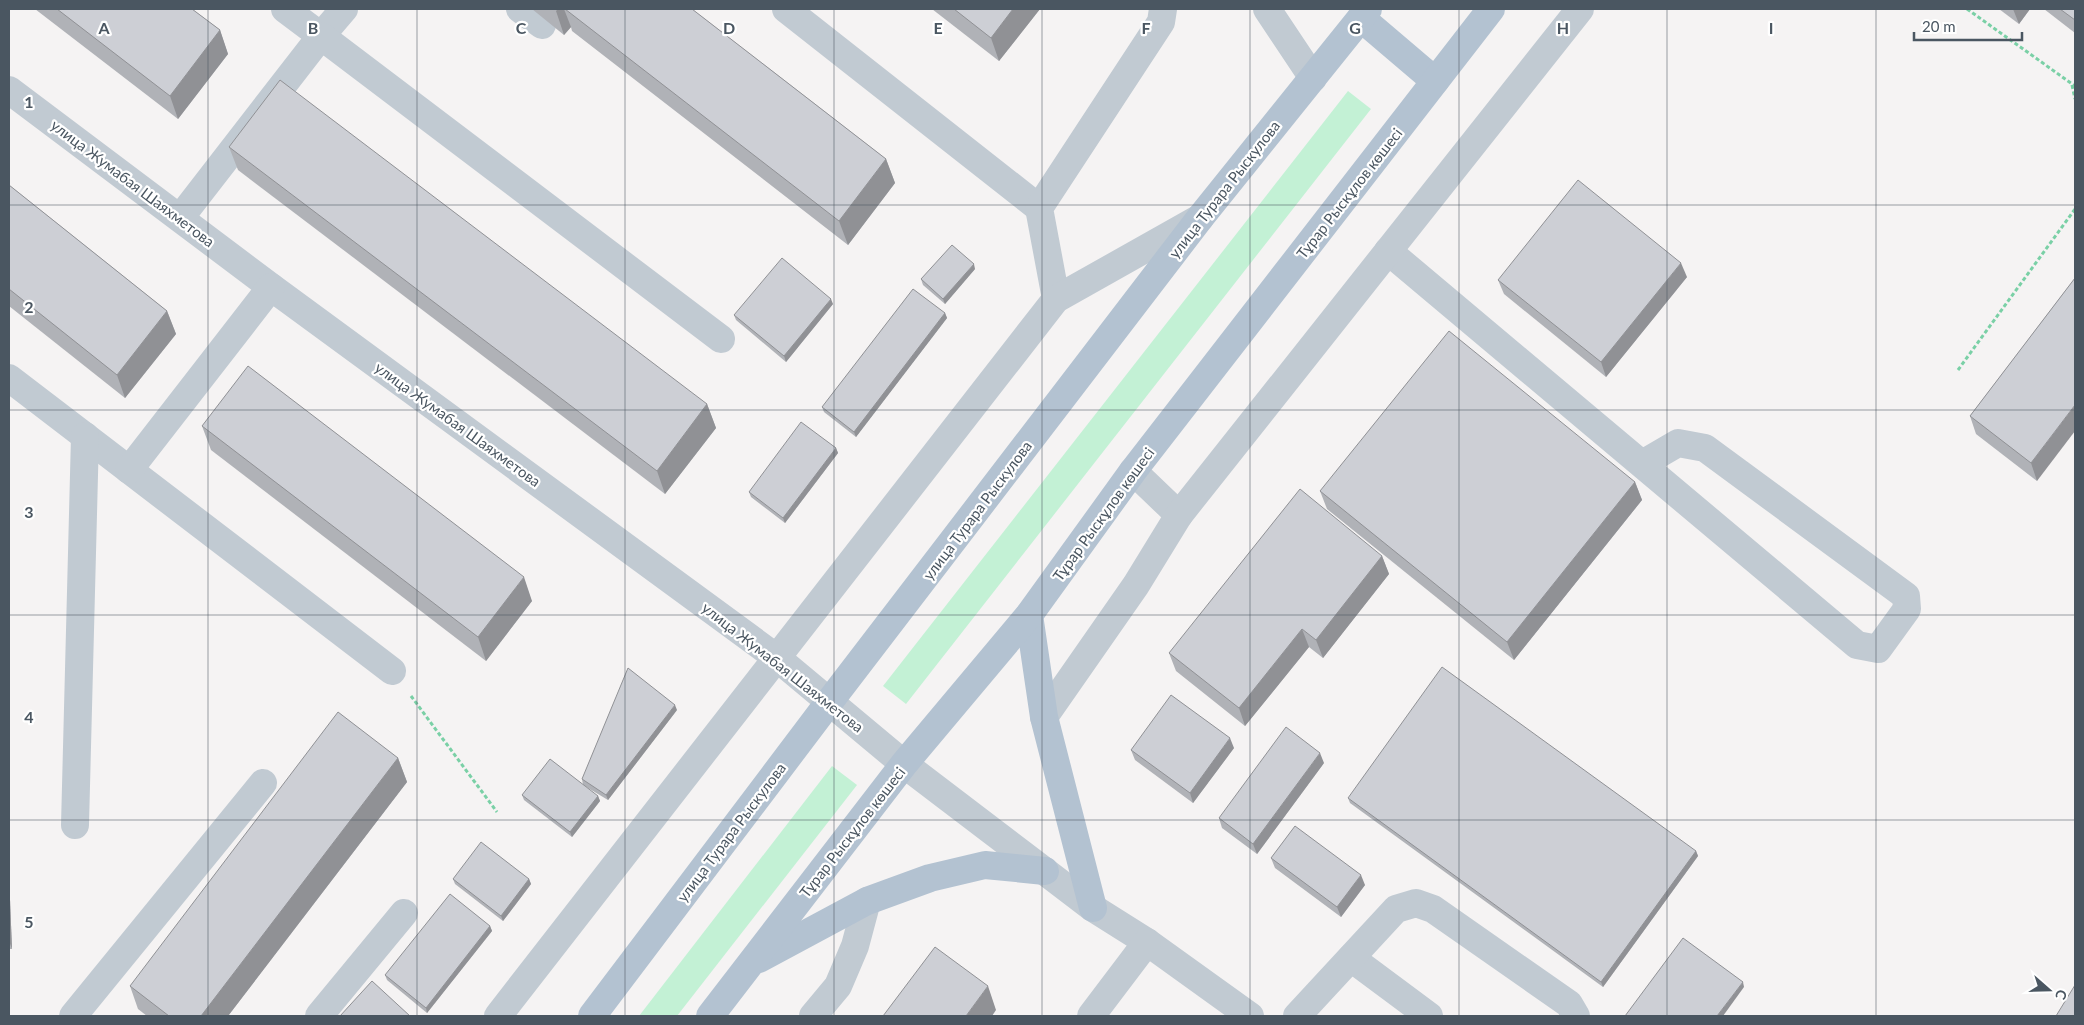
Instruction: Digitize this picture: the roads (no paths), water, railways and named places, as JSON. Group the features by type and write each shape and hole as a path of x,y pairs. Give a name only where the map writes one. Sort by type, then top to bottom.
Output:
{"main road":[{"name":"Тұрар Рыскұлов көшесі","path":"710,1016 904,764 1029,615 1133,470 1491,9"},
{"name":"улица Турара Рыскулова","path":"592,1016 830,701 1200,218 1365,14"},
{"path":"1365,14 1436,81"},
{"path":"1029,615 1044,717 1093,908"},
{"path":"751,964 867,901 930,878 985,865 1045,871"}],"street":[{"path":"285,9 721,339"},
{"path":"180,218 344,9"},
{"path":"520,9 542,25"},
{"path":"786,9 1039,208 1056,299"},
{"path":"1039,208 1161,22 1163,9"},
{"path":"1267,9 1313,78"},
{"path":"1044,717 1136,585 1179,515 1580,9"},
{"name":"улица Жумабая Шаяхметова","path":"9,90 271,287 777,658 904,764 1093,908 1147,942"},
{"path":"498,1016 1056,299 1200,218"},
{"path":"1388,251 1642,464 1858,645 1878,650 1907,609 1906,596 1706,448 1678,443 1642,464"},
{"path":"129,470 271,287"},
{"path":"9,378 392,671"},
{"path":"75,826 85,436"},
{"path":"1133,470 1179,515"},
{"path":"73,1016 263,783"},
{"path":"813,1016 838,986 855,946 867,901"},
{"path":"1297,1016 1396,909 1416,903 1433,909 1569,1004 1576,1016"},
{"path":"319,1016 404,913"},
{"path":"1091,1016 1147,942 1250,1016"},
{"path":"1351,958 1429,1016"}]}
